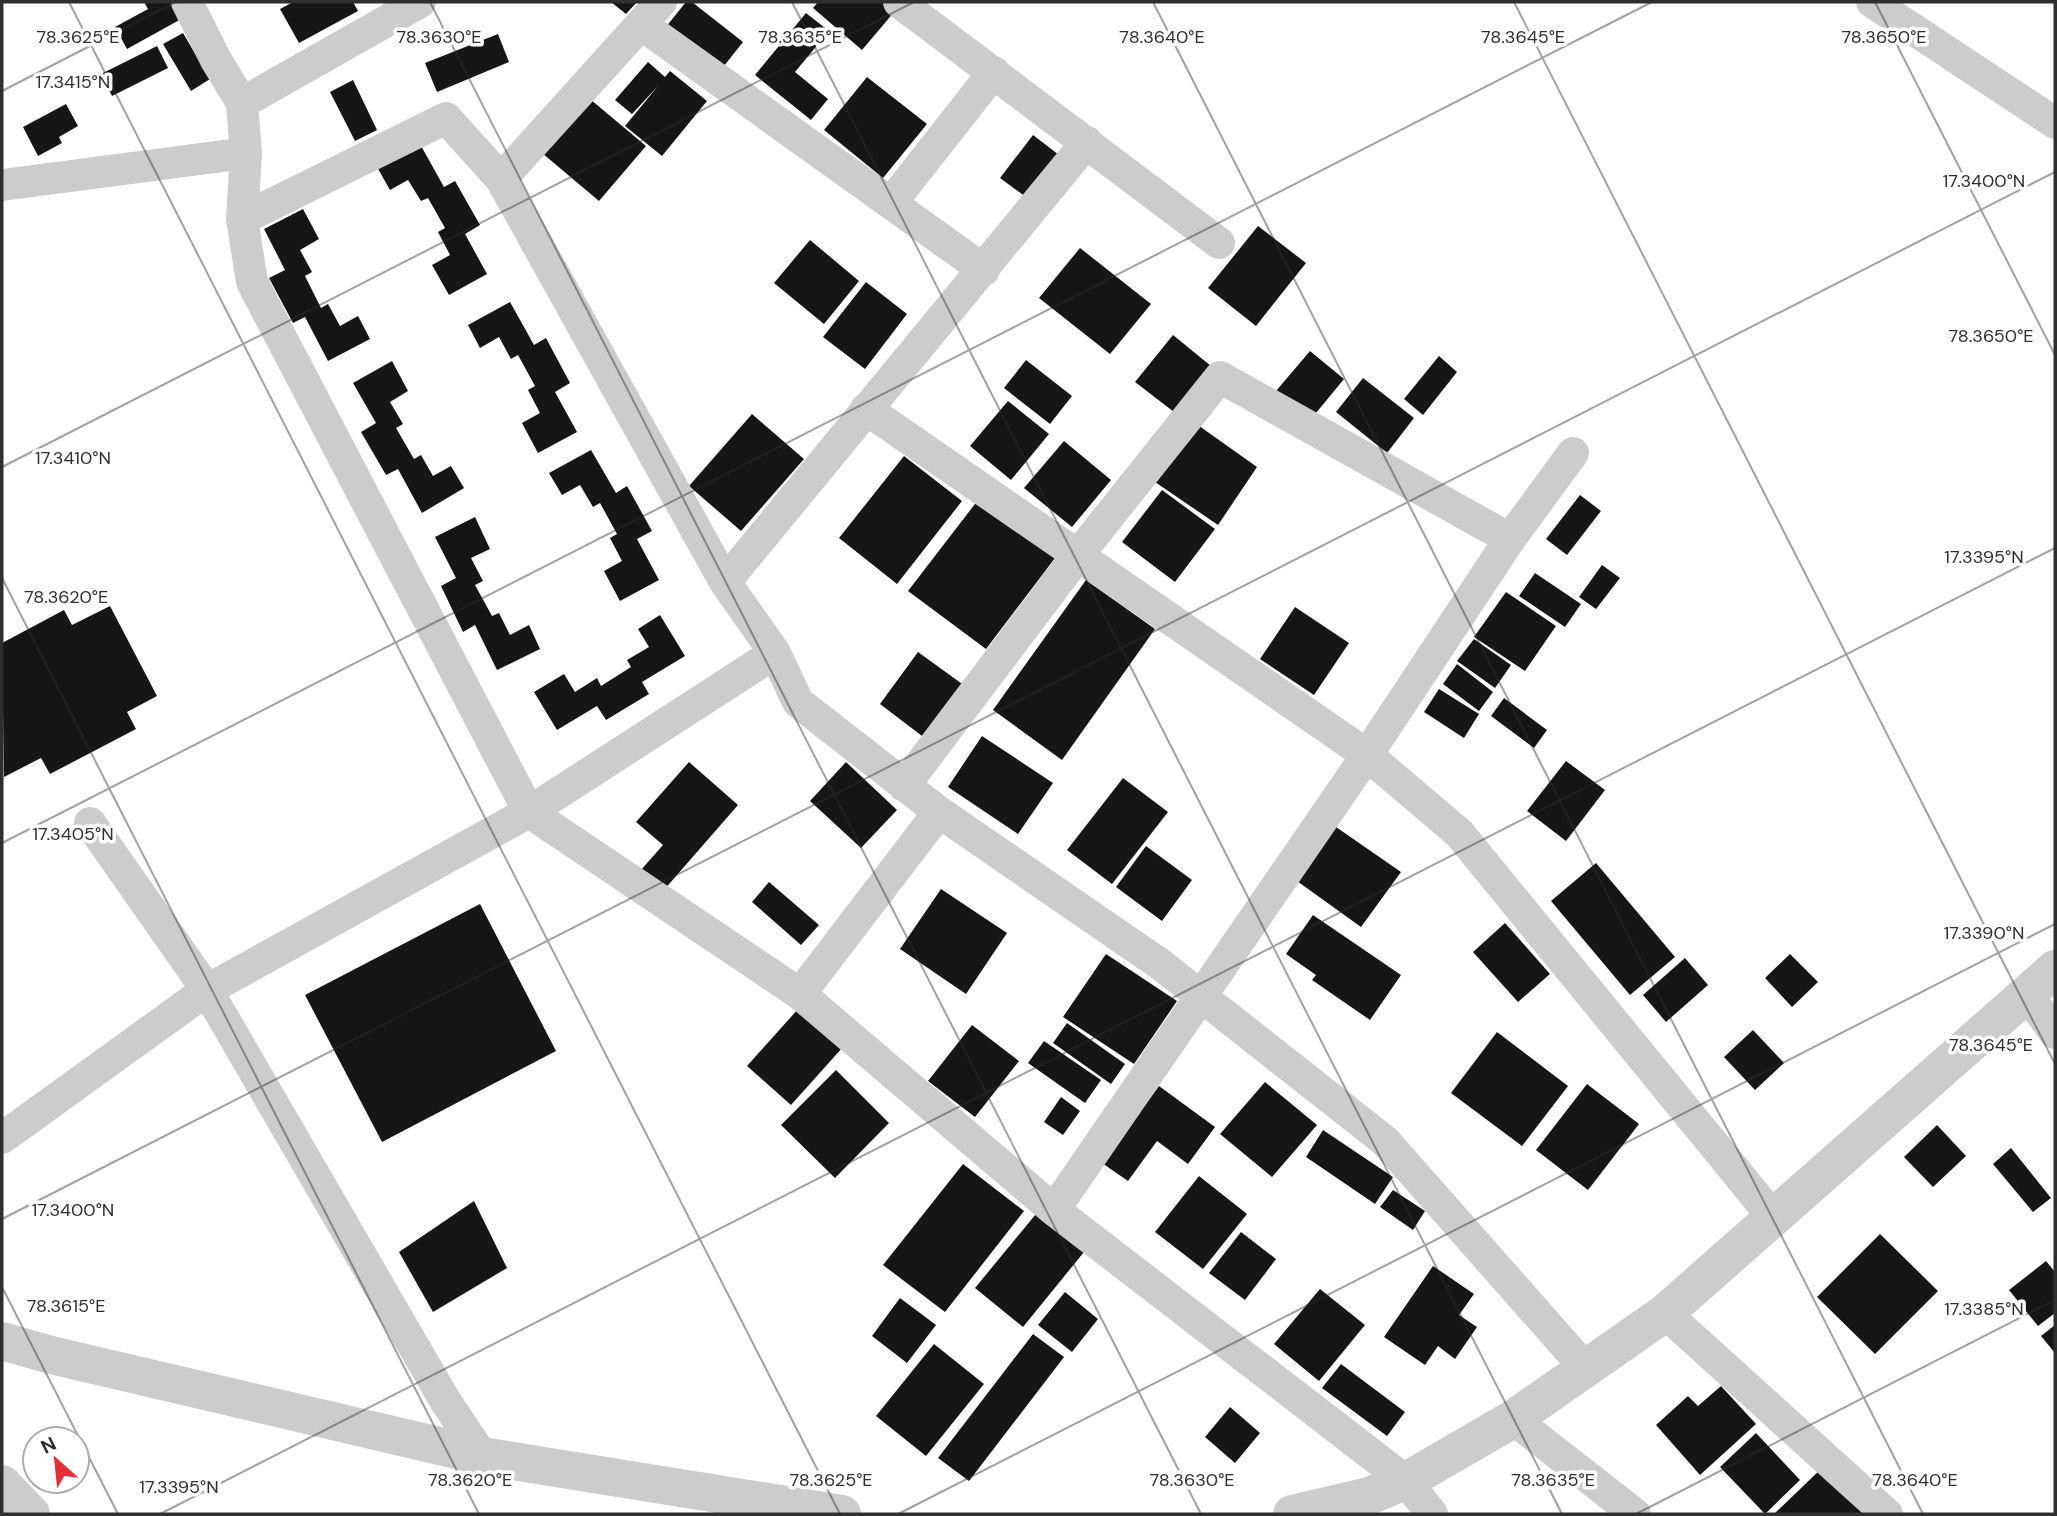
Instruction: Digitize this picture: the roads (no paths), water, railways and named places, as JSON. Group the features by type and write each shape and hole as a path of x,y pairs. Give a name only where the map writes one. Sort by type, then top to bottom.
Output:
{"street":[{"path":"187,2 216,60 242,103 246,153 242,219 252,282 529,813 800,994 1054,1210 1406,1481 1432,1514"},
{"path":"242,103 420,2"},
{"path":"899,2 1219,243"},
{"path":"1872,2 2055,123"},
{"path":"501,179 651,14 891,203 984,270"},
{"path":"891,203 994,72"},
{"path":"242,219 446,118 501,179 725,582 775,653 798,702 939,812 1160,964 1385,1141 1586,1369"},
{"path":"725,582 1087,142"},
{"path":"2,185 246,153"},
{"path":"904,786 1078,555 1220,377 1510,539"},
{"path":"866,410 1367,755 1459,832 1773,1217"},
{"path":"1054,1210 1367,755 1510,539 1573,453"},
{"path":"2,1138 207,990 529,813 775,653"},
{"path":"800,994 939,812"},
{"path":"90,823 207,990 446,1402 482,1456"},
{"path":"1292,1514 1369,1496 1406,1481 1513,1419 1665,1313 2055,969"},
{"path":"2027,994 2055,1033"},
{"path":"1665,1313 1887,1514"},
{"path":"2,1341 51,1355 482,1456 842,1514"},
{"path":"1513,1419 1635,1514"},
{"path":"2,1484 31,1514"}]}
